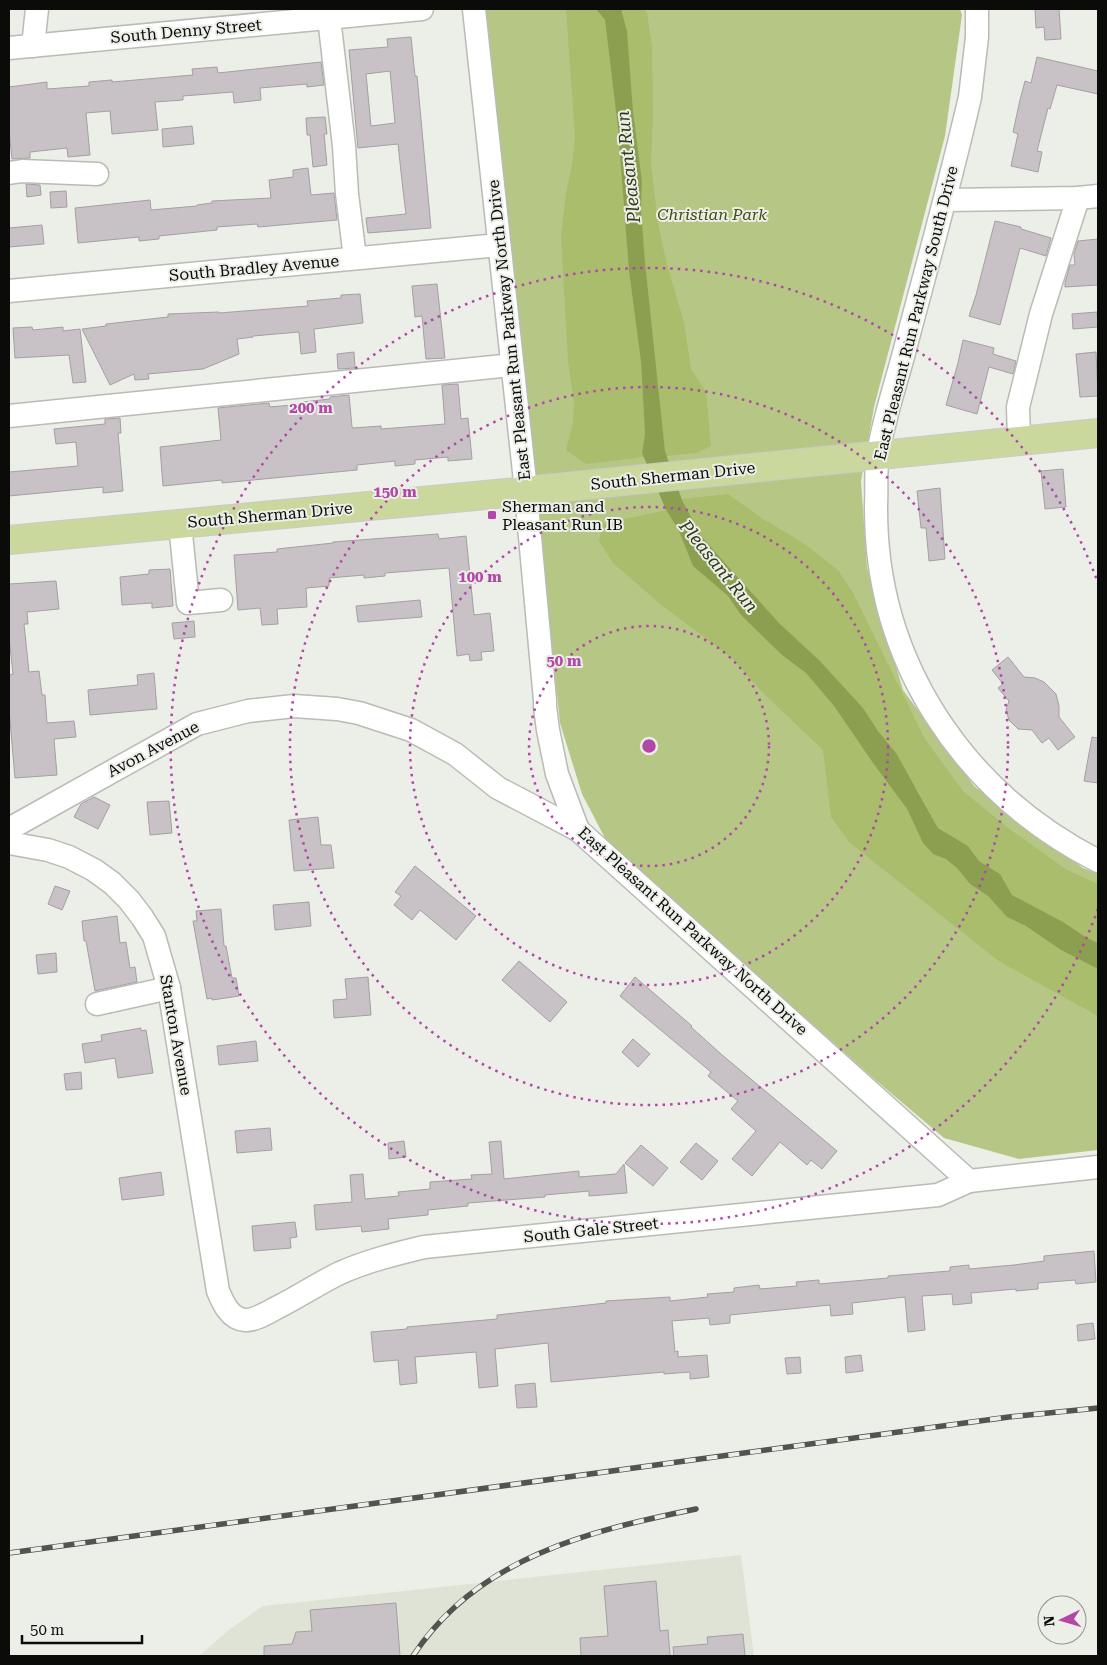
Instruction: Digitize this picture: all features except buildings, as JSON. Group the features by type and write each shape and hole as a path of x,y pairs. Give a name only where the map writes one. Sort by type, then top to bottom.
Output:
{"main road":[{"name":"South Sherman Drive","path":"9,540 1098,433"}],"street":[{"path":"33,46 37,9"},
{"name":"South Denny Street","path":"9,48 422,9"},
{"name":"East Pleasant Run Parkway North Drive","path":"474,9 526,490 548,730 557,774 578,830 969,1181"},
{"name":"East Pleasant Run Parkway South Drive","path":"977,9 977,37 970,97 878,456 876,523 880,570 898,639 920,689 956,746 974,769 1022,813 1052,835 1098,861"},
{"path":"329,18 344,146 346,194 355,258"},
{"path":"9,173 22,171 97,174"},
{"path":"944,200 1088,197 1041,314 1018,407 1019,441"},
{"name":"South Bradley Avenue","path":"9,291 500,245"},
{"path":"9,416 512,365"},
{"path":"180,524 188,603 221,600"},
{"name":"Avon Avenue","path":"9,829 197,724 242,712 294,706 356,712 411,730 455,754 498,788 578,830"},
{"name":"Stanton Avenue","path":"9,843 48,850 69,857 94,870 112,883 129,900 151,931 161,957 169,988 218,1291 228,1311"},
{"path":"97,1004 169,988"},
{"path":"969,1181 1098,1167"},
{"name":"South Gale Street","path":"228,1311 239,1320 248,1321 290,1301 340,1273 381,1258 424,1247 938,1195 969,1181"}],"shaded area":[{"path":"566,9 596,9 605,20 618,129 629,271 641,362 645,434 642,453 644,457 586,464 566,450 573,422 574,404 568,361 561,237 575,137"},
{"path":"621,9 645,9 647,13 652,47 653,115 651,163 658,223 666,261 684,322 691,369 706,392 711,446 696,453 666,456 665,451 645,262 641,209 642,181 633,111 627,31"},
{"path":"728,494 763,519 802,542 838,570 853,593 925,739 963,791 1007,827 1067,870 1098,884 1098,943 1012,895 1000,874 979,861 968,846 938,828 918,791 863,708 820,661 779,623 702,537 682,499"},
{"path":"666,510 678,529 693,566 728,596 741,615 782,655 806,673 834,706 907,809 923,843 933,854 946,858 970,884 988,896 1007,917 1026,926 1061,950 1098,969 1098,1016 1000,962 850,843 831,817 823,750 764,694 732,658 660,604 613,563 599,541 602,524"},
{"path":"741,1555 754,1656 199,1656 230,1629 263,1606"}],"green space":[{"name":"Christian Park","path":"485,9 960,9 962,15 945,136 874,407 861,481 867,567 903,690 974,786 1083,868 1098,874 1098,1150 1019,1159 944,1138 872,1077 607,842 582,794 560,723"}],"water":[{"name":"Pleasant Run","path":"596,9 621,9 627,31 633,111 642,181 641,209 645,262 665,451 682,500 702,537 779,623 820,661 863,708 878,731 896,753 938,828 968,846 979,861 1000,874 1012,895 1098,943 1098,969 1061,950 1026,926 1007,917 988,896 970,884 957,868 946,859 933,854 923,843 907,809 834,706 806,673 782,655 741,615 728,596 693,566 678,529 666,510 642,453 645,434 641,362 629,271 618,129 605,20"}],"railway":[{"path":"9,1553 1009,1417 1098,1408"},
{"path":"413,1656 439,1622 469,1595 502,1572 538,1554 576,1539 615,1527 696,1509"}],"place":[{"name":"Sherman and Pleasant Run IB","path":"492,515"}]}
